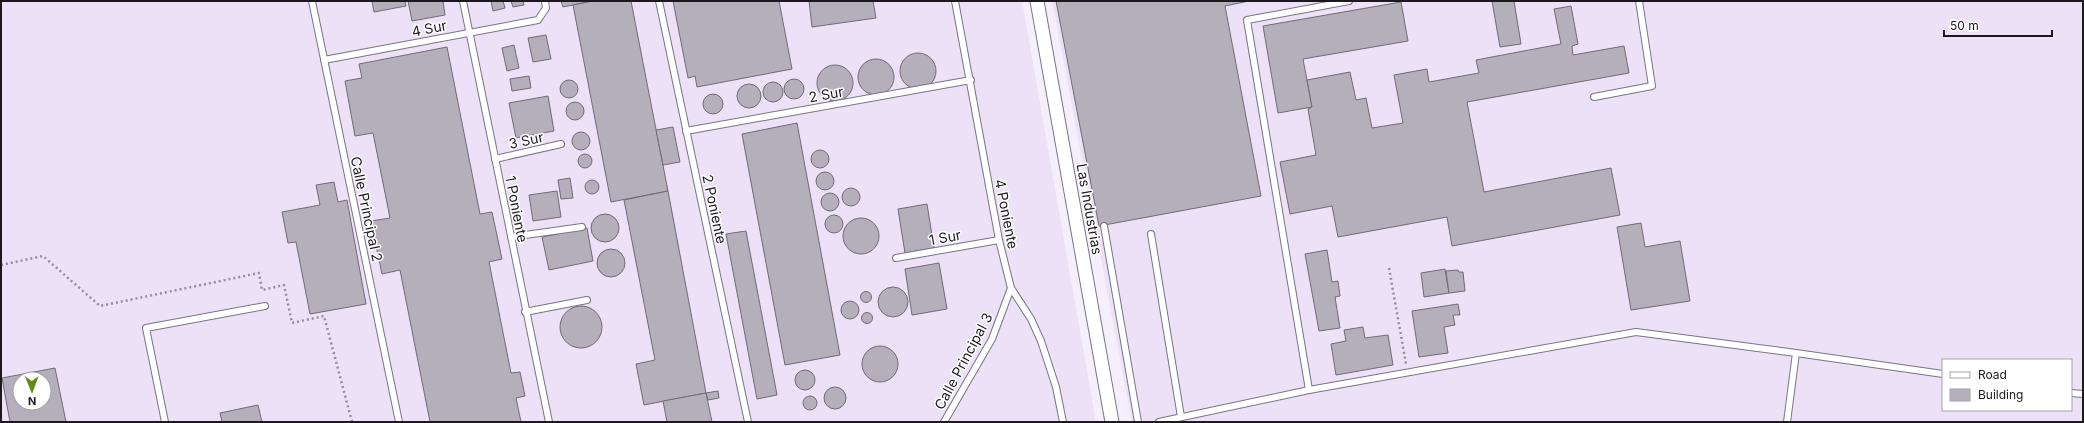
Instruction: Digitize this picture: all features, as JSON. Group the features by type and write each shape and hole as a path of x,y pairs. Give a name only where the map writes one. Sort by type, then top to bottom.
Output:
{"street":[{"name":"Las Industrias","path":"1037,1 1112,422"}],"lane":[{"name":"Calle Principal 2","path":"312,1 399,422"},
{"name":"1 Poniente","path":"463,1 525,312 549,422"},
{"name":"4 Sur","path":"324,60 538,20 546,8 545,1"},
{"name":"2 Poniente","path":"659,1 748,422"},
{"name":"4 Poniente","path":"956,1 999,240 1011,288 1030,319 1041,341 1056,387 1063,422"},
{"path":"1309,390 1247,20 1349,1"},
{"path":"1594,97 1652,86 1639,1"},
{"name":"2 Sur","path":"686,131 971,80"},
{"name":"3 Sur","path":"495,159 561,144"},
{"path":"1104,226 1138,422"},
{"path":"510,237 582,227"},
{"path":"1151,234 1181,417"},
{"name":"1 Sur","path":"896,258 999,240"},
{"name":"Calle Principal 3","path":"944,422 992,339 1011,288"},
{"path":"525,312 587,300"},
{"path":"165,422 146,328 265,306"},
{"path":"1159,422 1309,390 1636,332 1796,352 1942,374"},
{"path":"1787,422 1796,352"},
{"path":"2072,393 2083,394"}],"path":[{"path":"1389,268 1408,373"}],"shaded area":[{"path":"1,1 1022,1 1096,422 1,422"},
{"path":"1052,1 2083,1 2083,422 1132,422"}],"building":[{"path":"372,1 405,1 406,6 374,12"},
{"path":"408,1 443,1 445,15 412,21"},
{"path":"491,1 503,1 505,8 493,11"},
{"path":"511,1 523,1 524,5 513,7"},
{"path":"561,1 593,1 563,7"},
{"path":"593,1 631,1 668,191 611,202 573,5"},
{"path":"673,1 779,1 792,69 697,87 695,76 688,78"},
{"path":"809,1 873,1 876,18 812,27"},
{"path":"1056,1 1249,1 1225,6 1261,196 1099,226"},
{"path":"1492,1 1514,1 1521,44 1500,47"},
{"path":"1401,2 1408,41 1303,59 1312,107 1278,113 1263,26"},
{"path":"1571,6 1578,44 1572,46 1573,55 1624,46 1629,73 1467,102 1484,192 1611,168 1620,215 1452,246 1447,217 1338,237 1332,206 1290,214 1280,162 1316,155 1308,109 1312,107 1307,80 1350,72 1356,100 1366,98 1372,128 1403,123 1394,75 1427,69 1429,82 1479,73 1476,60 1561,44 1554,9"},
{"path":"546,35 551,59 533,62 528,38"},
{"path":"514,45 519,68 507,71 502,48"},
{"path":"447,47 480,214 492,212 502,259 489,262 511,373 520,372 525,396 516,398 521,422 430,422 400,270 382,274 371,221 390,218 373,133 355,136 345,81 362,78 359,64"},
{"path":"918,53 928,56 933,61 936,71 933,81 928,86 918,89 908,86 903,81 900,71 903,61 908,56"},
{"path":"876,59 889,64 894,77 889,90 876,95 863,90 858,77 863,64"},
{"path":"835,65 848,70 853,83 848,96 835,101 822,96 817,83 822,70"},
{"path":"529,76 531,88 512,91 510,79"},
{"path":"794,79 801,82 804,89 801,96 794,99 787,96 784,89 787,82"},
{"path":"565,80 573,80 578,85 576,96 573,98 565,98 560,93 560,85"},
{"path":"773,82 780,85 783,92 780,99 773,102 766,99 763,92 766,85"},
{"path":"749,84 754,85 760,91 760,101 754,107 749,108 744,107 738,101 737,96 738,91 744,85"},
{"path":"713,94 720,97 723,104 720,111 713,114 706,111 703,104 706,97"},
{"path":"548,96 554,131 516,138 509,103"},
{"path":"571,102 579,102 584,107 582,118 579,120 571,120 566,115 566,107"},
{"path":"797,123 840,355 785,365 742,134"},
{"path":"673,127 680,162 663,165 656,130"},
{"path":"577,132 585,132 590,137 588,148 585,150 577,150 572,145 572,137"},
{"path":"816,150 824,150 829,155 827,166 824,168 816,168 811,163 811,155"},
{"path":"582,154 588,154 592,158 592,164 588,168 582,168 578,164 578,158"},
{"path":"821,172 829,172 834,177 832,188 829,190 821,190 816,185 816,177"},
{"path":"570,178 573,198 561,199 558,180"},
{"path":"589,180 595,180 599,184 599,190 595,194 589,194 585,190 585,184"},
{"path":"334,182 338,202 347,200 366,304 310,314 296,242 288,243 282,212 320,205 316,185"},
{"path":"847,188 855,188 860,193 858,204 855,206 847,206 842,201 842,193"},
{"path":"557,191 561,217 533,221 529,195"},
{"path":"668,191 706,393 644,405 636,364 655,360 624,200"},
{"path":"826,193 834,193 839,198 837,209 834,211 826,211 821,206 821,198"},
{"path":"927,204 934,248 905,253 898,209"},
{"path":"605,214 615,218 619,228 615,238 605,242 595,238 591,228 595,218"},
{"path":"830,215 838,215 843,220 841,231 838,233 830,233 825,228 825,220"},
{"path":"861,218 874,223 879,236 874,249 861,254 848,249 843,236 848,223"},
{"path":"1641,223 1645,247 1680,241 1690,301 1631,310 1617,227"},
{"path":"587,228 593,261 549,270 542,237"},
{"path":"746,231 777,395 757,399 726,234"},
{"path":"611,249 621,253 625,263 621,273 611,277 601,273 597,263 601,253"},
{"path":"1327,250 1332,282 1338,281 1340,296 1335,297 1340,328 1319,331 1305,254"},
{"path":"939,263 947,309 912,315 905,269"},
{"path":"1445,269 1449,293 1424,297 1421,273"},
{"path":"1458,270 1459,272 1463,272 1465,291 1449,293 1446,271"},
{"path":"893,287 904,291 908,302 904,313 893,317 882,313 878,302 882,291"},
{"path":"866,291 870,293 872,297 870,301 866,303 862,301 860,297 862,293"},
{"path":"850,301 856,304 859,310 856,316 850,319 844,316 841,310 844,304"},
{"path":"1458,304 1460,315 1453,315 1455,325 1444,327 1448,353 1419,357 1412,311"},
{"path":"577,306 585,306 596,312 602,323 602,331 596,342 585,348 577,348 566,342 560,331 560,323 566,312"},
{"path":"867,312 871,314 873,318 871,322 867,324 863,322 861,318 863,314"},
{"path":"1363,327 1365,338 1388,335 1393,365 1336,375 1331,344 1346,341 1344,330"},
{"path":"884,346 893,351 897,357 897,371 893,377 884,382 876,382 867,377 863,371 862,360 867,351 873,347"},
{"path":"55,368 66,422 10,422 2,378 12,376 12,411 52,411 52,371 39,371"},
{"path":"805,370 812,373 815,380 812,387 805,390 798,387 795,380 798,373"},
{"path":"835,387 843,390 846,398 843,406 835,409 827,406 824,398 827,390"},
{"path":"718,391 719,398 708,400 706,393"},
{"path":"706,393 712,422 667,422 663,401"},
{"path":"807,396 813,396 817,400 817,406 813,410 807,410 803,406 803,400"},
{"path":"258,405 262,422 222,422 220,413"}]}
